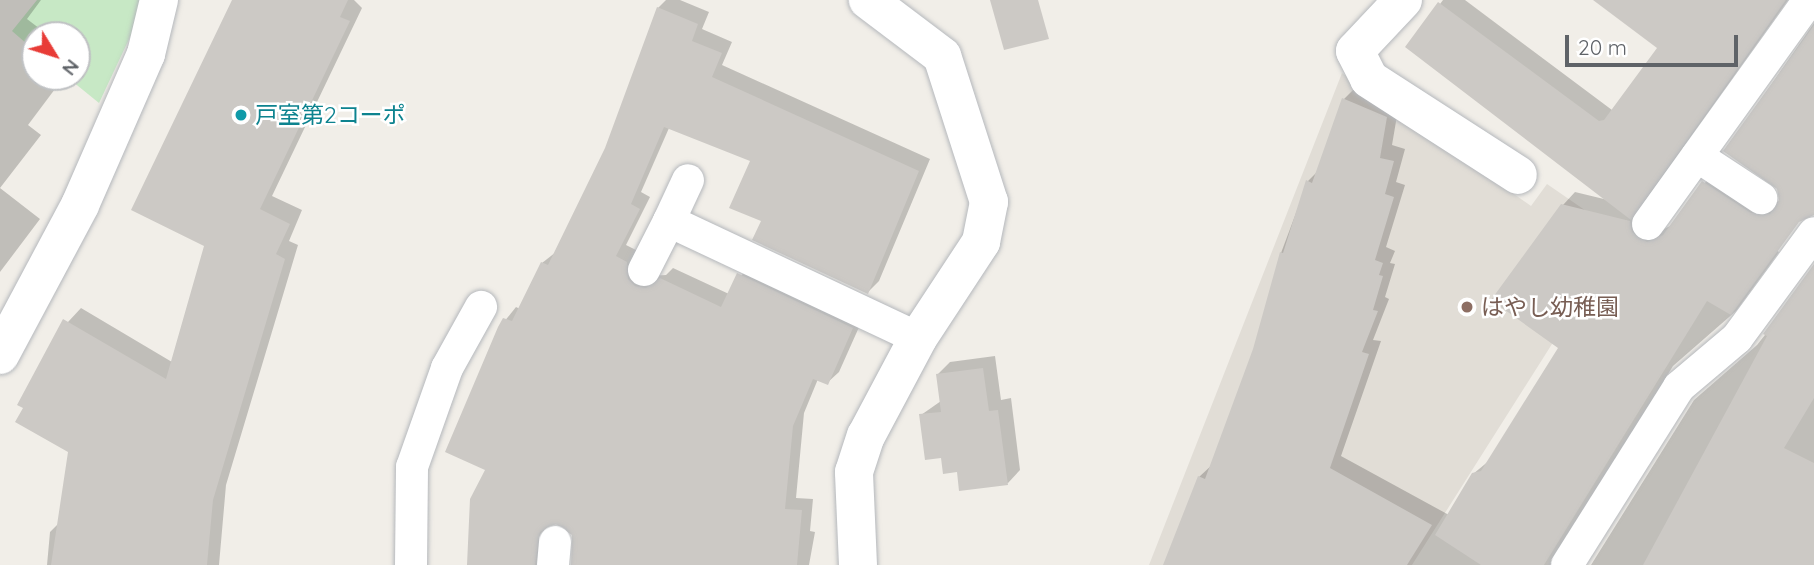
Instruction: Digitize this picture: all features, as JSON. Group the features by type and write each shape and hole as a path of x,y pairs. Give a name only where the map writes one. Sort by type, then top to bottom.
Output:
{"street":[{"path":"0,355 85,192 146,54 159,0"},
{"path":"858,565 854,472 866,436 918,338 981,242 989,202 942,56 868,0"},
{"path":"1403,0 1355,51 1369,79 1518,175"}],"lane":[{"path":"1648,225 1809,0"},
{"path":"1697,156 1762,198"},
{"path":"644,270 688,180"},
{"path":"669,222 918,338"},
{"path":"1567,565 1679,387 1737,338 1814,233"},
{"path":"411,565 412,467 447,368 481,307"}],"shaded area":[{"path":"1342,73 1531,206 1547,184 1621,235 1412,565 1149,565"}],"green space":[{"path":"37,0 140,0 131,35 99,103 84,91 91,91 91,21 21,21 21,39 12,31"}],"building":[{"path":"232,0 348,0 340,17 350,21 260,209 290,224 276,254 285,259 213,500 207,565 51,565 68,452 15,422 23,408 17,405 63,319 166,379 204,246 131,210"},
{"path":"990,0 1038,0 1049,39 1004,50"},
{"path":"1593,0 1786,0 1631,220 1405,47 1438,2 1599,121 1604,120 1657,48"},
{"path":"657,7 698,24 692,41 722,53 712,77 919,171 868,294 752,240 761,221 729,208 750,161 664,127 631,204 640,209 616,256 627,262 628,279 635,286 646,288 660,278 721,307 737,273 853,328 828,385 813,379 793,426 785,509 802,510 797,565 571,565 572,535 556,524 540,532 535,565 467,565 470,499 485,470 445,452 498,327 503,318 512,321 541,262 548,265 605,148"},
{"path":"1814,25 1814,215 1799,222 1731,315 1707,301 1544,565 1481,565 1435,535 1472,473 1481,471 1558,348 1491,300 1561,204 1630,221 1632,232 1647,242 1663,235 1702,181 1751,213 1770,214 1779,200 1777,189 1723,151"},
{"path":"1342,98 1387,117 1380,158 1394,161 1385,194 1394,197 1375,260 1383,263 1379,275 1383,276 1373,310 1378,311 1362,352 1369,354 1330,468 1432,525 1407,565 1163,565 1198,476 1205,479 1253,349 1280,252 1283,253 1306,180 1312,183"},
{"path":"1814,264 1814,398 1784,448 1814,463 1814,565 1643,565 1767,336 1763,334"},
{"path":"983,368 989,411 998,410 1008,485 959,491 957,472 943,474 941,458 925,460 919,414 941,412 936,374"}],"place":[{"name":"戸室第2コーポ","path":"241,115"},
{"name":"はやし幼稚園","path":"1467,307"}]}
